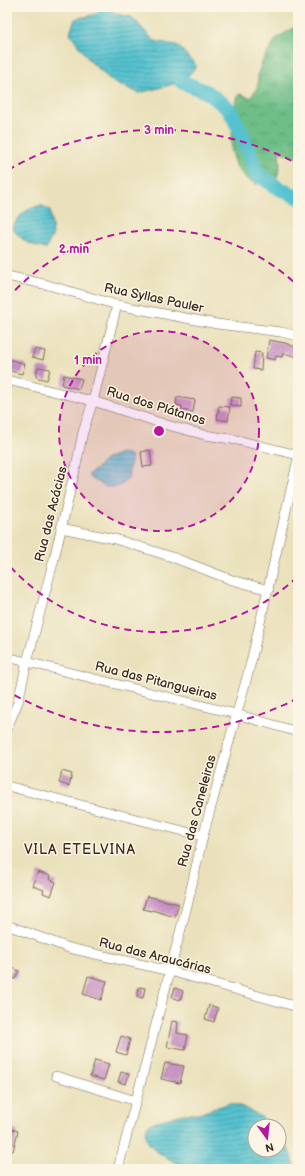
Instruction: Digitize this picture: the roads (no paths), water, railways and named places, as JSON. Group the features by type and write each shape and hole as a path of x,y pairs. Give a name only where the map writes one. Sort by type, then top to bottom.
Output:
{"street":[{"name":"Rua Syllas Pauler","path":"7,276 48,285 117,305 217,324 298,336"},
{"name":"Rua das Acácias","path":"7,728 18,702 26,662 61,528 83,432 93,401 117,305"},
{"name":"Rua dos Plátanos","path":"7,380 93,401 205,435 237,440 298,455"},
{"name":"Rua das Caneleiras","path":"118,1169 188,902 203,836 250,666 269,590 298,458"},
{"path":"61,528 115,539 232,580 269,590"},
{"name":"Rua das Pitangueiras","path":"7,657 236,714 298,732"},
{"path":"7,786 203,836"},
{"name":"Rua das Araucárias","path":"7,925 69,948 170,971 298,1007"},
{"path":"56,1076 136,1101"}],"water":[{"path":"105,12 132,17 154,41 177,45 197,66 182,82 139,93 113,82 89,60 70,33 75,19"},
{"path":"41,205 50,210 53,234 46,249 27,242 12,228 24,213"},
{"path":"121,453 131,456 129,477 122,485 116,487 106,487 89,477 89,474 105,460"},
{"path":"230,1103 252,1112 262,1118 247,1118 247,1158 287,1158 287,1145 296,1169 189,1169 162,1155 149,1144 145,1132 148,1125 184,1114 198,1114"}],"waterway":[{"path":"105,12 108,7"},
{"path":"182,82 207,92 229,109 243,136 257,174 280,189 298,197"}],"district":[{"name":"VILA ETELVINA","path":"80,849"}]}
